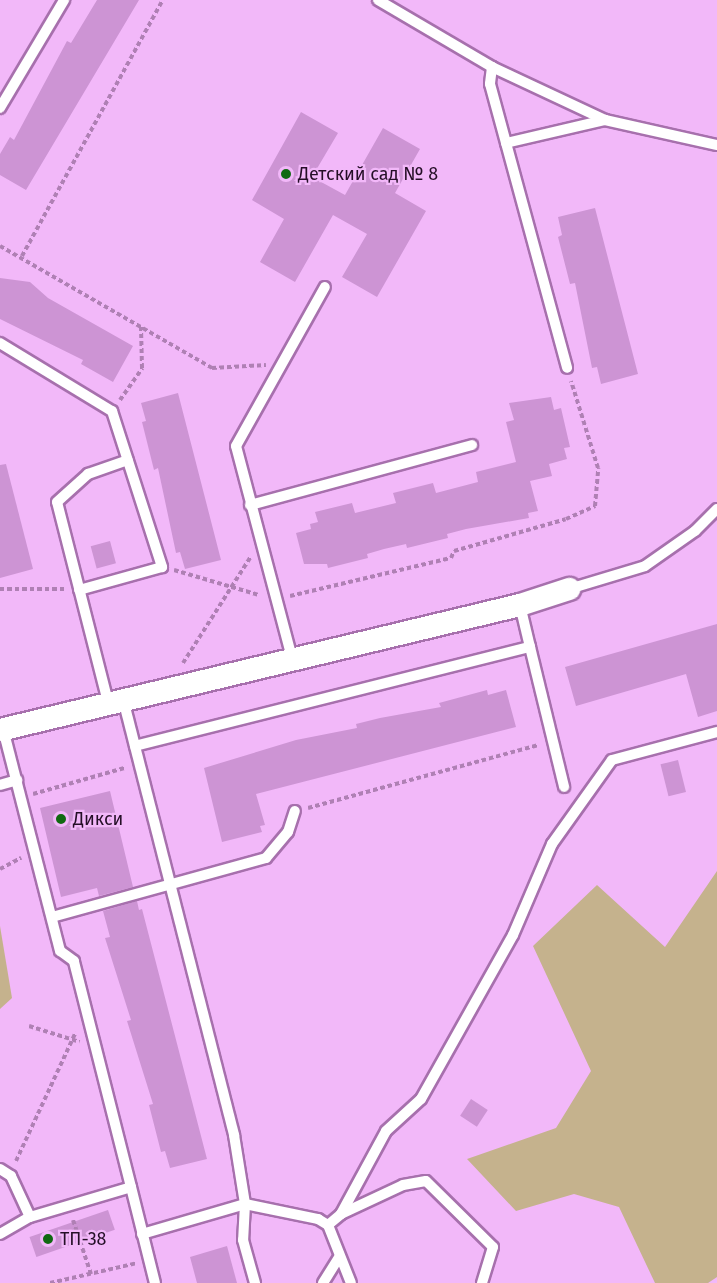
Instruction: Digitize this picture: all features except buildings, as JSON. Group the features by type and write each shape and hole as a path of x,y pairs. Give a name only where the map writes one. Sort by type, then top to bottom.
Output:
{"street":[{"path":"2,729 167,687 520,605 569,589"}],"lane":[{"path":"0,108 64,0"},
{"path":"378,0 492,67 604,120 717,145"},
{"path":"492,67 490,84 567,368"},
{"path":"506,143 604,120"},
{"path":"292,658 236,446 325,286"},
{"path":"0,342 112,411 128,460 162,567 79,590"},
{"path":"250,505 472,445"},
{"path":"128,460 88,474 57,502 79,590 115,700 135,746 172,885 234,1135 245,1204 243,1240 255,1283"},
{"path":"569,589 645,566 695,531 717,509"},
{"path":"520,605 564,787"},
{"path":"135,746 530,647"},
{"path":"2,729 60,951 75,961 154,1283"},
{"path":"341,1214 386,1131 421,1100 513,935 552,844 612,759 717,732"},
{"path":"0,784 17,780"},
{"path":"52,917 266,858 288,832 294,812"},
{"path":"0,1169 11,1176 30,1217"},
{"path":"328,1226 341,1214 403,1185 426,1181 493,1248 482,1283"},
{"path":"0,1234 30,1217 131,1187"},
{"path":"142,1234 245,1204 318,1220 328,1226 351,1283"},
{"path":"323,1283 339,1257"}],"path":[{"path":"22,256 164,0"},
{"path":"0,246 22,256 212,368 263,363 279,370"},
{"path":"112,411 142,368 141,326"},
{"path":"162,567 276,600 451,558 454,551 566,519 596,506 598,468 567,368"},
{"path":"167,687 260,542"},
{"path":"0,589 79,590"},
{"path":"294,812 553,740"},
{"path":"21,797 140,763"},
{"path":"0,869 35,850"},
{"path":"11,1176 86,1009"},
{"path":"29,1026 96,1047"},
{"path":"68,1206 91,1274"},
{"path":"50,1283 149,1260"}],"shaded area":[{"path":"717,871 717,1277 708,1283 655,1283 619,1207 574,1194 516,1211 467,1159 556,1128 591,1071 533,946 597,885 665,947"},
{"path":"0,926 12,998 0,1009"}],"place":[{"name":"Детский сад № 8","path":"286,174"},
{"name":"Дикси","path":"61,819"},
{"name":"ТП-38","path":"48,1239"}]}
